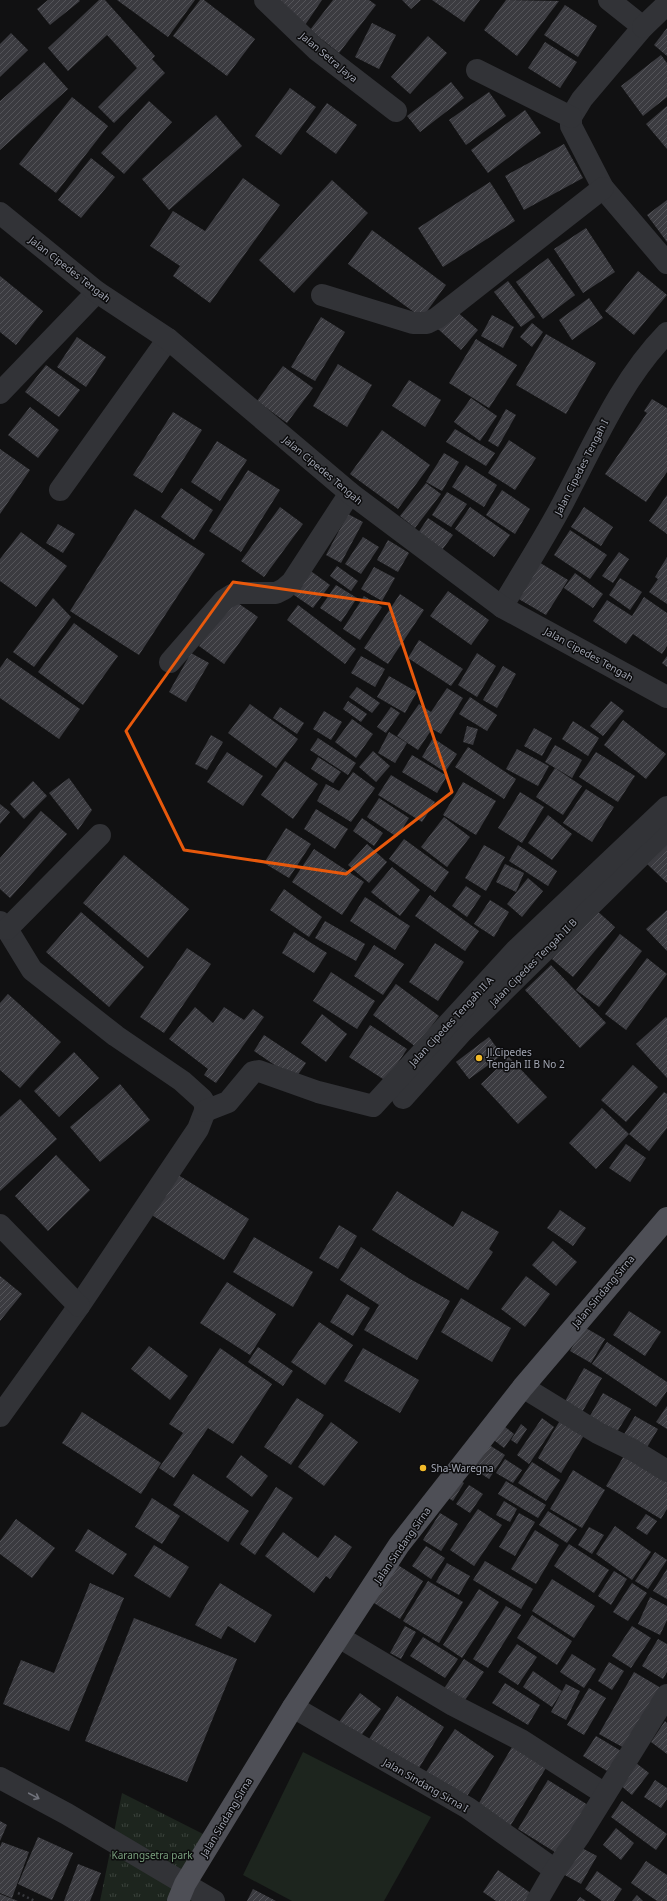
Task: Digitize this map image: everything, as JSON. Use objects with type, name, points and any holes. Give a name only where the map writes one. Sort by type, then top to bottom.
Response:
[{"type":"main road","name":"Jalan Sindang Sirna","points":[[182,1893],[293,1707],[399,1546],[523,1387],[616,1275],[667,1218]]},
{"type":"street","name":"Jalan Setra Jaya","points":[[265,0],[317,50],[396,112]]},
{"type":"street","points":[[610,0],[643,27]]},
{"type":"street","points":[[667,4],[643,27],[582,99],[571,117],[573,134],[603,188],[667,263]]},
{"type":"street","points":[[477,70],[571,117]]},
{"type":"street","points":[[322,295],[413,323],[424,324],[432,322],[603,188]]},
{"type":"street","name":"Jalan Cipedes Tengah","points":[[0,213],[97,292],[168,339],[350,493],[502,607],[667,697]]},
{"type":"street","points":[[0,393],[97,292]]},
{"type":"street","name":"Jalan Cipedes Tengah I","points":[[502,607],[564,501],[611,408],[652,349],[667,333]]},
{"type":"street","points":[[60,490],[168,339]]},
{"type":"street","points":[[170,662],[224,600],[232,595],[276,592],[292,582],[350,493]]},
{"type":"street","name":"Jalan Cipedes Tengah II A","points":[[390,1096],[516,950],[667,807]]},
{"type":"street","name":"Jalan Cipedes Tengah II B","points":[[390,1096],[462,1032],[667,830]]},
{"type":"street","points":[[0,1416],[79,1306],[198,1129],[205,1111],[205,1104],[202,1099],[182,1080],[116,1036],[32,970],[3,926],[100,835]]},
{"type":"street","points":[[205,1111],[228,1102],[253,1072],[259,1072],[318,1092],[371,1106],[390,1096]]},
{"type":"street","points":[[0,1225],[79,1306]]},
{"type":"street","points":[[523,1387],[598,1433],[633,1450],[667,1471]]},
{"type":"street","points":[[339,1637],[454,1705],[521,1740],[605,1794]]},
{"type":"street","points":[[537,1901],[555,1870],[667,1695]]},
{"type":"street","name":"Jalan Sindang Sirna I","points":[[293,1707],[468,1808],[555,1870]]},
{"type":"street","points":[[0,1778],[67,1814],[182,1893],[214,1901]]},
{"type":"path","points":[[18,1893],[35,1901]]},
{"type":"highlighted area","points":[[233,582],[389,604],[452,792],[346,874],[184,850],[126,731]]},
{"type":"green space","points":[[303,1752],[431,1817],[384,1901],[292,1901],[243,1875]]},
{"type":"green space","name":"Karangsetra park","points":[[122,1793],[211,1838],[181,1890],[201,1901],[100,1901]]},
{"type":"building","points":[[48,0],[80,1],[50,25],[37,9]]},
{"type":"building","points":[[99,0],[105,0],[155,56],[152,59],[165,73],[114,123],[98,107],[137,68],[107,35],[68,71],[48,48]]},
{"type":"building","points":[[117,0],[195,0],[168,37]]},
{"type":"building","points":[[200,0],[204,0],[255,39],[227,76],[173,36]]},
{"type":"building","points":[[280,0],[322,0],[303,28]]},
{"type":"building","points":[[333,0],[369,0],[376,5],[339,53],[310,30]]},
{"type":"building","points":[[402,0],[421,0],[411,9]]},
{"type":"building","points":[[432,0],[480,0],[464,22]]},
{"type":"building","points":[[506,0],[559,1],[517,56],[484,30]]},
{"type":"building","points":[[565,5],[597,26],[578,57],[544,35]]},
{"type":"building","points":[[372,23],[396,35],[379,69],[355,57]]},
{"type":"building","points":[[667,28],[667,56],[654,45]]},
{"type":"building","points":[[11,33],[28,50],[0,77],[0,44]]},
{"type":"building","points":[[428,36],[447,53],[410,94],[391,77]]},
{"type":"building","points":[[545,42],[577,62],[560,88],[528,68]]},
{"type":"building","points":[[661,55],[667,63],[667,97],[643,116],[621,86]]},
{"type":"building","points":[[44,62],[68,89],[0,150],[0,101]]},
{"type":"building","points":[[451,82],[464,98],[420,132],[407,116]]},
{"type":"building","points":[[290,88],[316,107],[281,155],[255,136]]},
{"type":"building","points":[[489,92],[506,116],[466,145],[449,120]]},
{"type":"building","points":[[72,97],[108,126],[56,193],[19,164]]},
{"type":"building","points":[[149,101],[172,122],[124,174],[101,153]]},
{"type":"building","points":[[327,103],[357,125],[336,154],[306,132]]},
{"type":"building","points":[[667,106],[667,149],[646,124]]},
{"type":"building","points":[[525,110],[541,133],[488,173],[471,150]]},
{"type":"building","points":[[216,115],[242,146],[169,210],[142,179]]},
{"type":"building","points":[[564,144],[583,178],[524,210],[505,176]]},
{"type":"building","points":[[91,158],[115,177],[81,218],[58,200]]},
{"type":"building","points":[[243,178],[280,205],[210,303],[173,276],[180,266],[150,246],[173,211],[205,231]]},
{"type":"building","points":[[332,180],[368,213],[294,293],[259,260]]},
{"type":"building","points":[[490,182],[515,221],[443,267],[418,228]]},
{"type":"building","points":[[667,200],[667,242],[647,215]]},
{"type":"building","points":[[586,228],[615,272],[583,293],[554,249]]},
{"type":"building","points":[[372,230],[446,285],[422,318],[348,264]]},
{"type":"building","points":[[548,258],[575,295],[543,319],[516,282]]},
{"type":"building","points":[[638,271],[667,295],[634,335],[605,311]]},
{"type":"building","points":[[0,276],[43,311],[16,345],[0,332]]},
{"type":"building","points":[[508,281],[535,317],[521,327],[494,292]]},
{"type":"building","points":[[589,298],[603,318],[572,340],[559,320]]},
{"type":"building","points":[[455,310],[478,330],[461,350],[438,329]]},
{"type":"building","points":[[492,315],[514,327],[503,348],[481,336]]},
{"type":"building","points":[[321,317],[345,332],[315,381],[291,367]]},
{"type":"building","points":[[532,323],[543,332],[532,347],[520,337]]},
{"type":"building","points":[[546,334],[596,363],[566,414],[516,385]]},
{"type":"building","points":[[77,337],[106,357],[86,387],[57,367]]},
{"type":"building","points":[[476,339],[517,365],[489,408],[449,383]]},
{"type":"building","points":[[338,364],[372,385],[347,427],[313,406]]},
{"type":"building","points":[[46,365],[80,390],[59,417],[25,392]]},
{"type":"building","points":[[283,366],[313,388],[287,423],[257,401]]},
{"type":"building","points":[[409,380],[441,400],[425,427],[392,406]]},
{"type":"building","points":[[471,398],[497,416],[480,441],[454,422]]},
{"type":"building","points":[[652,399],[667,408],[667,472],[646,502],[605,474],[647,413],[644,411]]},
{"type":"building","points":[[30,407],[59,430],[38,458],[8,435]]},
{"type":"building","points":[[506,409],[516,415],[498,447],[488,441]]},
{"type":"building","points":[[173,412],[202,430],[162,493],[133,475]]},
{"type":"building","points":[[455,429],[495,453],[486,466],[446,442]]},
{"type":"building","points":[[382,430],[430,465],[398,509],[350,474]]},
{"type":"building","points":[[509,440],[536,458],[515,490],[488,473]]},
{"type":"building","points":[[217,441],[247,460],[220,501],[191,482]]},
{"type":"building","points":[[0,449],[30,470],[0,514]]},
{"type":"building","points":[[444,453],[459,462],[442,491],[426,482]]},
{"type":"building","points":[[466,465],[497,485],[484,507],[452,487]]},
{"type":"building","points":[[248,470],[280,490],[241,552],[209,531]]},
{"type":"building","points":[[426,483],[441,494],[415,528],[400,516]]},
{"type":"building","points":[[181,488],[213,510],[194,540],[161,517]]},
{"type":"building","points":[[502,490],[530,509],[515,534],[486,515]]},
{"type":"building","points":[[447,492],[467,504],[451,527],[432,515]]},
{"type":"building","points":[[667,495],[667,534],[649,521]]},
{"type":"building","points":[[280,507],[303,524],[264,577],[241,561]]},
{"type":"building","points":[[470,507],[510,535],[494,557],[455,529]]},
{"type":"building","points":[[584,507],[613,527],[601,546],[571,527]]},
{"type":"building","points":[[135,509],[205,554],[139,655],[70,611]]},
{"type":"building","points":[[348,514],[363,522],[341,563],[326,555]]},
{"type":"building","points":[[428,518],[453,535],[442,550],[418,533]]},
{"type":"building","points":[[58,524],[75,534],[63,553],[46,543]]},
{"type":"building","points":[[570,530],[607,555],[590,579],[554,555]]},
{"type":"building","points":[[21,532],[67,566],[36,607],[0,581],[0,559]]},
{"type":"building","points":[[363,537],[379,547],[361,574],[345,564]]},
{"type":"building","points":[[388,540],[409,553],[398,572],[377,560]]},
{"type":"building","points":[[619,552],[629,559],[613,583],[602,576]]},
{"type":"building","points":[[667,557],[667,604],[649,592],[658,579],[655,577]]},
{"type":"building","points":[[534,559],[568,580],[546,615],[512,595]]},
{"type":"building","points":[[337,566],[358,581],[351,591],[330,576]]},
{"type":"building","points":[[374,567],[395,578],[382,601],[361,589]]},
{"type":"building","points":[[308,569],[330,585],[313,608],[291,593]]},
{"type":"building","points":[[575,573],[603,594],[593,608],[564,588]]},
{"type":"building","points":[[620,578],[642,592],[630,610],[609,595]]},
{"type":"building","points":[[336,585],[357,598],[341,622],[320,608]]},
{"type":"building","points":[[448,591],[489,620],[471,645],[430,616]]},
{"type":"building","points":[[400,594],[424,610],[388,664],[364,648]]},
{"type":"building","points":[[364,596],[382,607],[360,640],[343,629]]},
{"type":"building","points":[[644,597],[667,613],[667,646],[662,654],[633,634],[626,644],[593,621],[607,600],[632,616]]},
{"type":"building","points":[[53,598],[71,617],[34,667],[13,652]]},
{"type":"building","points":[[232,599],[258,617],[224,664],[199,646]]},
{"type":"building","points":[[298,605],[356,649],[345,664],[287,620]]},
{"type":"building","points":[[74,623],[118,656],[83,705],[38,672]]},
{"type":"building","points":[[419,640],[463,669],[451,686],[408,658]]},
{"type":"building","points":[[191,653],[209,663],[186,702],[169,692]]},
{"type":"building","points":[[477,653],[496,666],[477,697],[458,685]]},
{"type":"building","points":[[361,656],[385,669],[375,687],[351,673]]},
{"type":"building","points":[[667,656],[667,667],[662,663]]},
{"type":"building","points":[[7,658],[80,709],[59,739],[0,698],[0,668]]},
{"type":"building","points":[[503,666],[516,674],[497,708],[483,700]]},
{"type":"building","points":[[389,676],[417,692],[405,713],[377,697]]},
{"type":"building","points":[[357,687],[380,703],[372,713],[349,697]]},
{"type":"building","points":[[447,688],[463,698],[441,734],[432,729],[418,750],[397,736],[419,704],[431,712]]},
{"type":"building","points":[[470,697],[497,715],[487,731],[459,714]]},
{"type":"building","points":[[348,701],[367,714],[361,722],[343,709]]},
{"type":"building","points":[[611,701],[624,711],[603,736],[590,726]]},
{"type":"building","points":[[250,704],[298,739],[276,768],[228,733]]},
{"type":"building","points":[[280,707],[304,723],[297,734],[273,718]]},
{"type":"building","points":[[391,707],[400,713],[386,733],[377,727]]},
{"type":"building","points":[[324,711],[342,722],[331,740],[313,729]]},
{"type":"building","points":[[352,719],[373,734],[356,758],[335,742]]},
{"type":"building","points":[[623,720],[666,754],[646,779],[604,745]]},
{"type":"building","points":[[573,721],[599,738],[588,756],[562,739]]},
{"type":"building","points":[[467,726],[478,729],[473,745],[463,742]]},
{"type":"building","points":[[534,728],[552,738],[542,756],[524,746]]},
{"type":"building","points":[[389,732],[407,743],[395,763],[378,753]]},
{"type":"building","points":[[211,735],[223,742],[207,770],[195,764]]},
{"type":"building","points":[[318,738],[356,763],[348,775],[310,750]]},
{"type":"building","points":[[433,738],[457,754],[445,772],[422,757]]},
{"type":"building","points":[[555,745],[582,760],[572,778],[545,762]]},
{"type":"building","points":[[468,747],[516,779],[504,799],[455,767]]},
{"type":"building","points":[[517,749],[549,766],[538,786],[506,769]]},
{"type":"building","points":[[373,751],[390,766],[376,782],[359,767]]},
{"type":"building","points":[[227,752],[263,776],[243,806],[207,782]]},
{"type":"building","points":[[596,752],[635,776],[618,802],[579,777]]},
{"type":"building","points":[[412,755],[447,776],[437,793],[402,772]]},
{"type":"building","points":[[318,757],[341,772],[333,783],[311,769]]},
{"type":"building","points":[[285,761],[318,784],[293,819],[261,795]]},
{"type":"building","points":[[555,768],[582,786],[563,815],[536,797]]},
{"type":"building","points":[[353,772],[375,788],[351,822],[317,801],[326,784],[339,791]]},
{"type":"building","points":[[391,775],[435,802],[422,822],[378,795]]},
{"type":"building","points":[[69,778],[92,810],[78,830],[49,793]]},
{"type":"building","points":[[33,781],[47,796],[24,819],[10,804]]},
{"type":"building","points":[[463,782],[496,801],[476,835],[443,815]]},
{"type":"building","points":[[586,789],[614,807],[592,842],[563,823]]},
{"type":"building","points":[[520,792],[544,807],[522,843],[498,828]]},
{"type":"building","points":[[379,798],[409,818],[397,837],[367,817]]},
{"type":"building","points":[[0,804],[10,812],[0,824]]},
{"type":"building","points":[[316,809],[348,829],[335,849],[304,829]]},
{"type":"building","points":[[41,811],[67,834],[10,898],[0,889],[0,858]]},
{"type":"building","points":[[548,815],[572,834],[552,860],[528,843]]},
{"type":"building","points":[[444,817],[470,837],[447,867],[421,847]]},
{"type":"building","points":[[362,818],[383,833],[374,846],[353,831]]},
{"type":"building","points":[[286,828],[311,844],[289,878],[264,863]]},
{"type":"building","points":[[404,839],[449,872],[435,892],[389,859]]},
{"type":"building","points":[[667,841],[667,883],[646,863]]},
{"type":"building","points":[[367,844],[387,862],[369,883],[348,865]]},
{"type":"building","points":[[484,845],[505,857],[486,891],[465,878]]},
{"type":"building","points":[[518,845],[557,871],[548,886],[509,861]]},
{"type":"building","points":[[314,849],[364,882],[342,915],[292,882]]},
{"type":"building","points":[[124,855],[189,909],[148,958],[83,903]]},
{"type":"building","points":[[505,864],[524,873],[516,892],[496,882]]},
{"type":"building","points":[[392,867],[420,890],[400,916],[371,892]]},
{"type":"building","points":[[528,878],[543,891],[522,917],[507,904]]},
{"type":"building","points":[[466,886],[481,896],[467,917],[452,906]]},
{"type":"building","points":[[284,889],[322,917],[309,937],[270,910]]},
{"type":"building","points":[[430,895],[479,931],[465,951],[415,916]]},
{"type":"building","points":[[365,897],[410,926],[395,950],[350,921]]},
{"type":"building","points":[[490,900],[509,912],[494,937],[474,924]]},
{"type":"building","points":[[595,909],[615,927],[573,977],[552,959]]},
{"type":"building","points":[[667,910],[667,951],[646,929]]},
{"type":"building","points":[[81,912],[144,967],[109,1007],[46,952]]},
{"type":"building","points":[[325,921],[365,944],[356,961],[315,938]]},
{"type":"building","points":[[294,932],[327,953],[314,973],[282,953]]},
{"type":"building","points":[[620,934],[642,951],[599,1007],[576,990]]},
{"type":"building","points":[[435,943],[464,962],[438,1001],[409,982]]},
{"type":"building","points":[[374,945],[404,964],[383,995],[354,976]]},
{"type":"building","points":[[187,948],[211,964],[164,1033],[140,1017]]},
{"type":"building","points":[[647,958],[667,974],[626,1030],[605,1014]]},
{"type":"building","points":[[551,965],[606,1023],[580,1048],[525,990]]},
{"type":"building","points":[[331,972],[375,1001],[357,1029],[313,1001]]},
{"type":"building","points":[[396,984],[439,1016],[416,1047],[373,1015]]},
{"type":"building","points":[[8,994],[61,1042],[20,1088],[0,1070],[0,1003]]},
{"type":"building","points":[[195,1007],[213,1023],[224,1007],[244,1020],[253,1009],[264,1017],[216,1083],[204,1075],[208,1069],[169,1039]]},
{"type":"building","points":[[322,1014],[347,1034],[326,1062],[301,1043]]},
{"type":"building","points":[[666,1017],[667,1018],[667,1078],[636,1044]]},
{"type":"building","points":[[370,1025],[407,1049],[386,1081],[349,1057]]},
{"type":"building","points":[[264,1035],[306,1063],[295,1079],[254,1051]]},
{"type":"building","name":"Jl.Cipedes Tengah II B No 2","points":[[489,1037],[502,1055],[469,1079],[456,1062]]},
{"type":"building","points":[[74,1052],[99,1078],[59,1117],[34,1091]]},
{"type":"building","points":[[509,1057],[547,1097],[518,1124],[481,1084]]},
{"type":"building","points":[[633,1065],[658,1087],[626,1122],[601,1100]]},
{"type":"building","points":[[120,1084],[150,1120],[100,1162],[70,1127]]},
{"type":"building","points":[[664,1092],[667,1094],[667,1128],[649,1151],[629,1134]]},
{"type":"building","points":[[20,1099],[57,1139],[0,1191],[0,1117]]},
{"type":"building","points":[[602,1108],[629,1134],[596,1169],[569,1143]]},
{"type":"building","points":[[626,1144],[646,1158],[630,1182],[609,1168]]},
{"type":"building","points":[[56,1155],[90,1190],[48,1231],[15,1196]]},
{"type":"building","points":[[175,1173],[249,1219],[224,1260],[150,1214]]},
{"type":"building","points":[[397,1191],[453,1227],[462,1211],[499,1232],[489,1249],[493,1252],[468,1290],[372,1230]]},
{"type":"building","points":[[560,1210],[586,1228],[573,1246],[547,1228]]},
{"type":"building","points":[[339,1225],[357,1236],[338,1269],[319,1258]]},
{"type":"building","points":[[254,1237],[313,1272],[293,1307],[233,1272]]},
{"type":"building","points":[[553,1241],[577,1262],[556,1286],[532,1265]]},
{"type":"building","points":[[361,1247],[410,1279],[450,1301],[417,1360],[364,1330],[379,1305],[340,1280]]},
{"type":"building","points":[[0,1276],[22,1294],[0,1321]]},
{"type":"building","points":[[526,1276],[550,1294],[525,1327],[501,1309]]},
{"type":"building","points":[[227,1282],[276,1314],[250,1355],[200,1323]]},
{"type":"building","points":[[347,1294],[370,1308],[353,1336],[330,1322]]},
{"type":"building","points":[[461,1298],[511,1328],[492,1362],[441,1332]]},
{"type":"building","points":[[629,1311],[661,1332],[645,1356],[613,1335]]},
{"type":"building","points":[[319,1322],[353,1345],[325,1385],[291,1362]]},
{"type":"building","points":[[584,1327],[605,1339],[591,1363],[570,1351]]},
{"type":"building","points":[[607,1342],[667,1382],[667,1391],[656,1407],[592,1364]]},
{"type":"building","points":[[149,1346],[188,1376],[170,1400],[131,1369]]},
{"type":"building","points":[[258,1347],[293,1371],[283,1386],[248,1362]]},
{"type":"building","points":[[220,1348],[272,1384],[233,1444],[208,1428],[174,1478],[159,1468],[183,1433],[169,1424]]},
{"type":"building","points":[[363,1348],[419,1380],[400,1413],[344,1381]]},
{"type":"building","points":[[584,1368],[602,1378],[581,1414],[564,1403]]},
{"type":"building","points":[[603,1393],[631,1409],[614,1437],[587,1421]]},
{"type":"building","points":[[297,1398],[324,1415],[291,1465],[264,1447]]},
{"type":"building","points":[[667,1406],[667,1429],[656,1422]]},
{"type":"building","points":[[82,1412],[161,1463],[141,1494],[62,1443]]},
{"type":"building","points":[[635,1416],[658,1429],[643,1454],[620,1441]]},
{"type":"building","points":[[562,1417],[586,1432],[561,1473],[538,1458]]},
{"type":"building","points":[[542,1418],[554,1427],[529,1464],[517,1455]]},
{"type":"building","points":[[331,1422],[358,1442],[324,1486],[298,1467]]},
{"type":"building","points":[[500,1423],[514,1434],[504,1448],[490,1437]]},
{"type":"building","points":[[521,1424],[527,1429],[517,1444],[511,1440]]},
{"type":"building","points":[[486,1443],[505,1455],[489,1479],[470,1466]]},
{"type":"building","points":[[628,1449],[667,1473],[667,1509],[661,1519],[606,1486]]},
{"type":"building","points":[[241,1455],[268,1476],[252,1497],[226,1477]]},
{"type":"building","points":[[505,1459],[522,1470],[513,1483],[496,1473]]},
{"type":"building","points":[[532,1462],[560,1480],[546,1501],[518,1483]]},
{"type":"building","points":[[573,1470],[605,1490],[582,1528],[550,1509]]},
{"type":"building","points":[[193,1474],[249,1511],[228,1542],[173,1505]]},
{"type":"building","points":[[456,1477],[464,1483],[453,1501],[444,1495]]},
{"type":"building","points":[[506,1481],[546,1505],[538,1518],[498,1494]]},
{"type":"building","points":[[469,1485],[483,1494],[470,1513],[456,1504]]},
{"type":"building","points":[[276,1487],[293,1498],[255,1555],[240,1544]]},
{"type":"building","points":[[152,1498],[180,1516],[162,1544],[135,1527]]},
{"type":"building","points":[[504,1501],[517,1509],[510,1522],[496,1515]]},
{"type":"building","points":[[478,1509],[502,1525],[474,1566],[450,1550]]},
{"type":"building","points":[[548,1511],[577,1529],[567,1543],[539,1525]]},
{"type":"building","points":[[440,1513],[458,1524],[441,1551],[423,1540]]},
{"type":"building","points":[[519,1513],[535,1522],[515,1556],[499,1547]]},
{"type":"building","points":[[646,1514],[657,1521],[647,1535],[636,1528]]},
{"type":"building","points":[[16,1519],[55,1548],[32,1578],[0,1554],[0,1541]]},
{"type":"building","points":[[615,1526],[651,1552],[632,1580],[596,1554]]},
{"type":"building","points":[[589,1527],[604,1535],[592,1554],[578,1545]]},
{"type":"building","points":[[88,1529],[127,1554],[113,1575],[75,1551]]},
{"type":"building","points":[[535,1530],[559,1545],[536,1584],[511,1569]]},
{"type":"building","points":[[283,1532],[318,1558],[335,1535],[352,1547],[330,1579],[326,1576],[314,1593],[265,1556]]},
{"type":"building","points":[[569,1544],[609,1570],[594,1593],[554,1566]]},
{"type":"building","points":[[154,1545],[189,1567],[170,1598],[134,1576]]},
{"type":"building","points":[[426,1546],[445,1558],[431,1579],[412,1566]]},
{"type":"building","points":[[655,1552],[667,1560],[648,1589],[635,1581]]},
{"type":"building","points":[[485,1561],[533,1589],[521,1609],[473,1580]]},
{"type":"building","points":[[393,1562],[423,1581],[400,1619],[369,1600]]},
{"type":"building","points":[[447,1563],[470,1576],[459,1595],[436,1582]]},
{"type":"building","points":[[667,1569],[667,1599],[653,1591]]},
{"type":"building","points":[[614,1571],[627,1579],[611,1605],[598,1596]]},
{"type":"building","points":[[552,1579],[595,1606],[574,1638],[532,1611]]},
{"type":"building","points":[[428,1581],[463,1602],[439,1643],[403,1621]]},
{"type":"building","points":[[90,1583],[124,1598],[69,1731],[3,1704],[21,1660],[54,1673]]},
{"type":"building","points":[[220,1583],[272,1615],[255,1643],[228,1626],[221,1639],[195,1625]]},
{"type":"building","points":[[632,1583],[647,1593],[628,1621],[613,1612]]},
{"type":"building","points":[[479,1589],[499,1602],[462,1658],[443,1645]]},
{"type":"building","points":[[650,1597],[667,1606],[667,1620],[660,1635],[638,1624]]},
{"type":"building","points":[[506,1606],[521,1615],[488,1668],[473,1659]]},
{"type":"building","points":[[532,1615],[572,1641],[557,1665],[517,1638]]},
{"type":"building","points":[[134,1618],[237,1659],[187,1782],[85,1741]]},
{"type":"building","points":[[405,1626],[416,1632],[401,1659],[390,1653]]},
{"type":"building","points":[[632,1626],[651,1638],[631,1668],[612,1656]]},
{"type":"building","points":[[423,1637],[458,1659],[445,1678],[410,1656]]},
{"type":"building","points":[[658,1639],[667,1644],[667,1672],[663,1679],[642,1666]]},
{"type":"building","points":[[517,1644],[537,1657],[518,1685],[498,1672]]},
{"type":"building","points":[[572,1654],[596,1669],[584,1688],[560,1672]]},
{"type":"building","points":[[464,1659],[484,1672],[463,1703],[443,1690]]},
{"type":"building","points":[[609,1662],[624,1671],[612,1690],[598,1681]]},
{"type":"building","points":[[533,1671],[562,1691],[552,1707],[523,1687]]},
{"type":"building","points":[[634,1672],[661,1688],[626,1749],[599,1734]]},
{"type":"building","points":[[505,1683],[540,1705],[528,1725],[492,1703]]},
{"type":"building","points":[[566,1684],[580,1691],[566,1720],[551,1712]]},
{"type":"building","points":[[589,1688],[606,1698],[584,1735],[567,1725]]},
{"type":"building","points":[[360,1693],[381,1709],[360,1737],[339,1722]]},
{"type":"building","points":[[397,1696],[444,1727],[419,1768],[369,1739]]},
{"type":"building","points":[[665,1721],[667,1723],[667,1754],[651,1742]]},
{"type":"building","points":[[455,1729],[494,1756],[465,1799],[426,1772]]},
{"type":"building","points":[[596,1736],[621,1751],[607,1771],[583,1756]]},
{"type":"building","points":[[515,1742],[549,1763],[509,1828],[476,1808]]},
{"type":"building","points":[[636,1763],[649,1773],[632,1795],[620,1785]]},
{"type":"building","points":[[548,1780],[588,1805],[558,1854],[518,1829]]},
{"type":"building","points":[[655,1780],[667,1788],[667,1799],[661,1808],[644,1797]]},
{"type":"building","points":[[622,1801],[667,1834],[656,1850],[611,1817]]},
{"type":"building","points":[[0,1821],[7,1825],[0,1841]]},
{"type":"building","points":[[616,1828],[634,1843],[621,1860],[603,1845]]},
{"type":"building","points":[[38,1837],[73,1853],[52,1900],[18,1884]]},
{"type":"building","points":[[2,1842],[29,1852],[12,1898],[0,1893],[0,1847]]},
{"type":"building","points":[[578,1846],[597,1856],[581,1884],[563,1874]]},
{"type":"building","points":[[646,1861],[667,1875],[667,1901],[657,1901],[631,1883]]},
{"type":"building","points":[[78,1864],[101,1873],[90,1901],[64,1901]]},
{"type":"building","points":[[498,1870],[535,1896],[532,1901],[496,1901],[483,1892]]},
{"type":"building","points":[[597,1871],[622,1889],[614,1901],[602,1901],[585,1889]]},
{"type":"building","points":[[253,1889],[276,1901],[247,1901]]},
{"type":"building","points":[[0,1894],[18,1901],[0,1901]]},
{"type":"building","points":[[637,1895],[643,1901],[632,1901]]},
{"type":"building","points":[[580,1897],[586,1901],[577,1901]]},
{"type":"place","name":"Jl.Cipedes Tengah II B No 2","points":[[479,1058]]},
{"type":"place","name":"Sha-Waregna","points":[[423,1468]]}]
